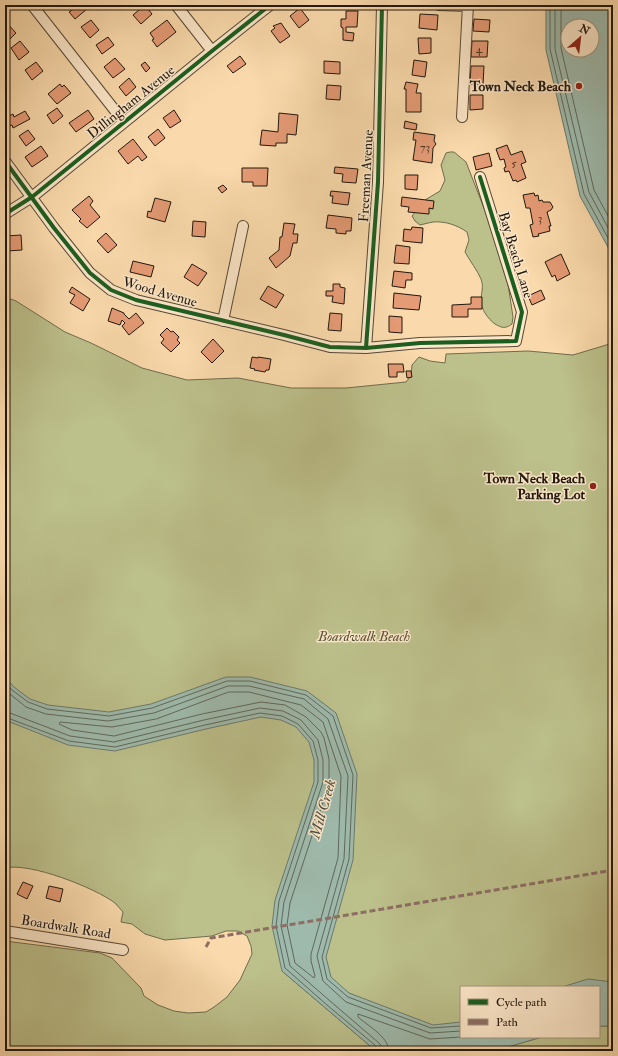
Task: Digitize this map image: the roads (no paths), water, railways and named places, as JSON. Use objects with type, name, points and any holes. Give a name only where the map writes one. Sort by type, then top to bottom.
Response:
[{"type":"street","points":[[32,5],[124,122]]},
{"type":"street","points":[[176,5],[212,50]]},
{"type":"street","name":"Dillingham Avenue","points":[[5,214],[32,197],[212,50],[270,5]]},
{"type":"street","name":"Freeman Avenue","points":[[366,348],[378,182],[382,5]]},
{"type":"street","points":[[439,5],[468,6],[462,117]]},
{"type":"street","name":"Wood Avenue","points":[[5,161],[54,228],[90,273],[111,290],[136,300],[330,347],[366,348],[420,343],[516,341]]},
{"type":"street","name":"Bay Beach Lane","points":[[480,177],[522,312],[516,341]]},
{"type":"street","points":[[223,321],[243,226]]},
{"type":"street","name":"Boardwalk Road","points":[[5,931],[123,950]]},
{"type":"water","name":"Town Neck Beach","points":[[546,5],[613,5],[613,252],[609,249],[580,196],[546,50]]},
{"type":"water","name":"Mill Creek","points":[[5,677],[14,687],[30,699],[48,705],[109,712],[151,704],[226,677],[250,677],[307,691],[336,713],[357,774],[353,860],[326,957],[331,977],[349,993],[433,1025],[460,1022],[460,1038],[539,1038],[494,1051],[376,1051],[282,971],[272,926],[275,900],[314,782],[314,760],[309,742],[296,727],[281,720],[261,717],[115,751],[68,745],[5,720]]},
{"type":"water","points":[[588,979],[613,982],[613,1026],[600,1026],[600,986],[565,986]]},
{"type":"place","name":"Town Neck Beach","points":[[579,86]]},
{"type":"place","name":"Town Neck Beach Parking Lot","points":[[593,486]]},
{"type":"park label","name":"Boardwalk Beach","points":[[364,636]]}]
